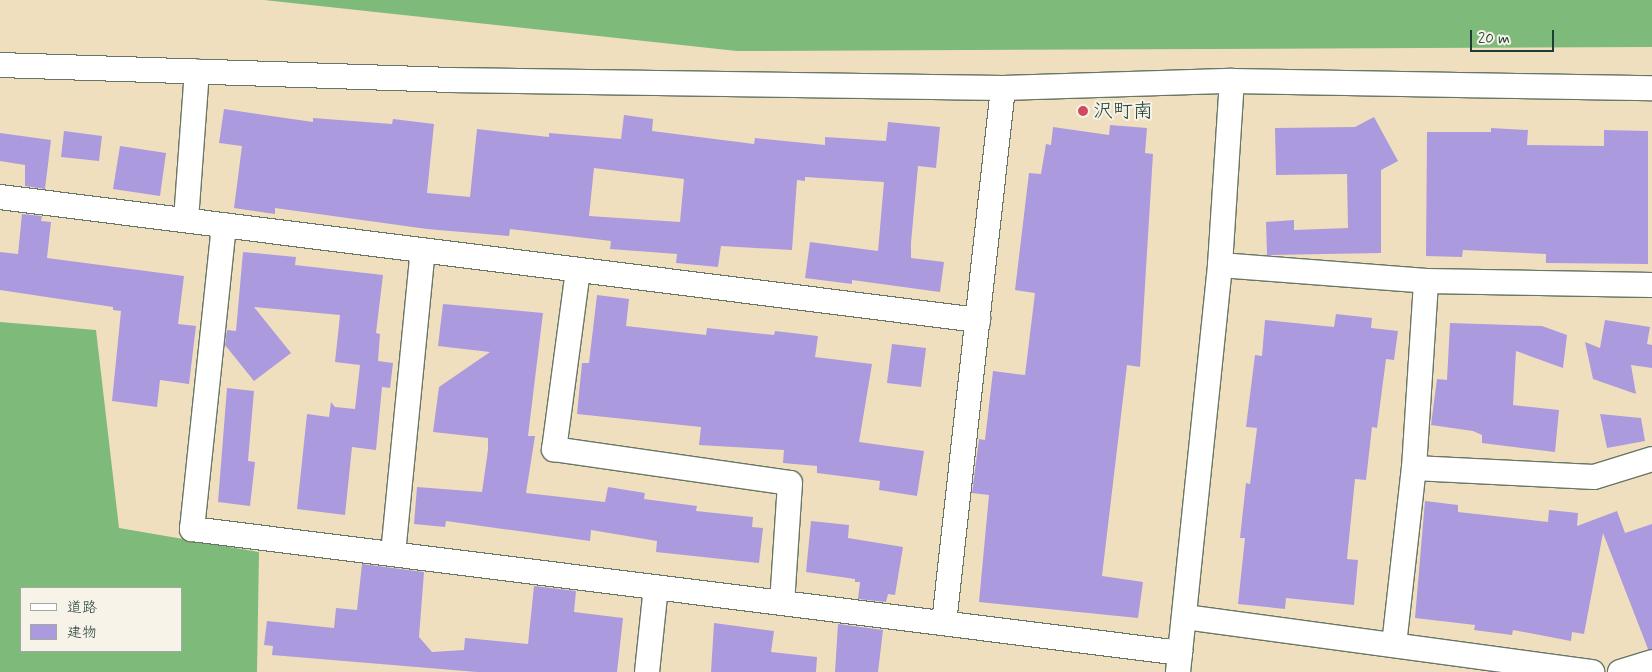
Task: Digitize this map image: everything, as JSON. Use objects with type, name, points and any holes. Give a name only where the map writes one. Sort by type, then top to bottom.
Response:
[{"type":"street","points":[[0,64],[450,80],[1003,88],[1232,81],[1652,88]]},
{"type":"street","points":[[186,220],[197,71]]},
{"type":"street","points":[[224,225],[192,529],[944,623],[1179,662],[1220,265],[1232,81]]},
{"type":"street","points":[[944,623],[1003,88]]},
{"type":"street","points":[[0,196],[978,320]]},
{"type":"street","points":[[393,554],[423,250]]},
{"type":"street","points":[[1220,265],[1426,281],[1652,285]]},
{"type":"street","points":[[578,270],[554,449],[790,483],[782,603]]},
{"type":"street","points":[[1394,645],[1414,468],[1426,281]]},
{"type":"street","points":[[1414,468],[1594,477],[1652,459]]},
{"type":"street","points":[[647,672],[656,587]]},
{"type":"street","points":[[1185,617],[1592,672]]},
{"type":"street","points":[[1620,672],[1652,662]]},
{"type":"green space","points":[[264,0],[1652,0],[1652,47],[737,51]]},
{"type":"green space","points":[[0,322],[96,330],[119,528],[259,552],[257,672],[0,672]]},
{"type":"building","points":[[224,109],[313,122],[313,118],[392,124],[393,119],[434,124],[427,193],[470,197],[477,129],[549,137],[549,133],[621,139],[624,115],[653,119],[652,131],[754,144],[755,138],[825,145],[825,137],[886,141],[888,122],[940,127],[936,168],[918,166],[911,258],[944,262],[940,292],[852,280],[852,284],[805,278],[810,242],[878,251],[884,182],[805,177],[805,181],[797,180],[792,250],[721,246],[718,267],[676,263],[677,254],[610,249],[611,241],[510,229],[509,236],[427,229],[275,208],[275,214],[234,208],[242,146],[219,143]],"holes":[[[594,168],[684,179],[680,222],[589,216]]]},
{"type":"building","points":[[1374,117],[1398,161],[1381,170],[1381,253],[1267,255],[1266,222],[1294,220],[1294,230],[1348,228],[1347,174],[1276,175],[1275,128],[1355,127]]},
{"type":"building","points":[[1110,125],[1147,128],[1145,153],[1153,154],[1140,367],[1127,365],[1102,576],[1143,582],[1138,618],[979,602],[989,495],[972,493],[979,439],[985,440],[993,371],[1025,375],[1035,293],[1015,290],[1029,173],[1041,174],[1046,144],[1051,145],[1053,127],[1109,135]]},
{"type":"building","points":[[1491,128],[1528,130],[1527,145],[1604,146],[1604,130],[1648,131],[1648,264],[1546,263],[1546,254],[1463,250],[1462,257],[1426,256],[1427,132],[1491,132]]},
{"type":"building","points":[[64,131],[102,136],[99,161],[61,157]]},
{"type":"building","points":[[0,133],[51,140],[45,189],[25,186],[25,165],[0,161]]},
{"type":"building","points":[[120,146],[166,153],[160,196],[113,189]]},
{"type":"building","points":[[22,214],[42,216],[41,221],[51,222],[47,258],[184,276],[178,324],[196,326],[189,384],[160,380],[157,407],[112,401],[121,311],[113,310],[113,307],[0,290],[0,252],[18,254]]},
{"type":"building","points":[[243,252],[296,257],[295,265],[383,275],[376,333],[380,334],[378,361],[393,363],[390,388],[382,387],[376,450],[352,447],[345,515],[297,509],[307,414],[329,417],[331,402],[335,407],[355,409],[360,365],[335,362],[340,315],[254,307],[291,353],[254,381],[225,345],[227,330],[236,331]]},
{"type":"building","points":[[597,295],[629,299],[626,326],[706,335],[707,328],[774,335],[775,331],[818,336],[815,357],[872,364],[859,442],[924,451],[917,496],[879,490],[880,481],[817,473],[817,466],[783,463],[784,450],[699,445],[701,427],[577,414],[582,363],[589,363]]},
{"type":"building","points":[[443,304],[543,313],[528,436],[535,436],[526,493],[605,502],[608,487],[645,493],[644,499],[697,506],[696,511],[753,517],[752,527],[763,528],[759,563],[656,552],[657,541],[591,530],[590,541],[446,521],[445,527],[414,524],[417,487],[482,492],[488,450],[488,438],[433,432],[439,387],[490,352],[438,346]]},
{"type":"building","points":[[1336,314],[1372,318],[1371,328],[1398,331],[1394,360],[1386,359],[1377,428],[1372,427],[1366,480],[1355,479],[1347,559],[1358,560],[1354,605],[1286,598],[1285,609],[1238,604],[1245,538],[1240,538],[1246,483],[1250,484],[1257,428],[1246,427],[1255,355],[1262,356],[1265,320],[1334,327]]},
{"type":"building","points":[[1605,320],[1650,327],[1647,344],[1652,345],[1652,368],[1631,365],[1636,394],[1593,379],[1585,342],[1600,348]]},
{"type":"building","points":[[1450,323],[1542,326],[1567,335],[1563,368],[1516,351],[1513,405],[1559,410],[1555,452],[1482,443],[1482,435],[1473,431],[1431,425],[1437,379],[1447,380]]},
{"type":"building","points":[[892,344],[926,348],[921,387],[887,383]]},
{"type":"building","points":[[227,388],[254,391],[248,461],[255,462],[250,506],[218,502]]},
{"type":"building","points":[[1600,414],[1641,418],[1645,441],[1607,448]]},
{"type":"building","points":[[1425,501],[1458,505],[1458,512],[1548,522],[1549,510],[1578,513],[1577,526],[1617,511],[1625,533],[1652,524],[1652,649],[1648,649],[1603,533],[1584,634],[1572,632],[1571,641],[1513,630],[1512,635],[1474,630],[1475,625],[1415,618]]},
{"type":"building","points":[[811,521],[849,525],[848,538],[903,547],[895,595],[888,594],[886,602],[858,599],[860,582],[855,582],[855,579],[806,572]]},
{"type":"building","points":[[362,564],[424,572],[419,637],[432,652],[464,650],[465,638],[528,644],[534,586],[576,591],[574,612],[623,618],[617,672],[477,672],[272,655],[273,646],[264,645],[267,621],[334,628],[336,608],[357,610]]},
{"type":"building","points":[[714,623],[774,631],[771,652],[817,657],[816,672],[711,672]]},
{"type":"building","points":[[838,624],[883,630],[878,672],[835,672]]},
{"type":"place","name":"沢町南","points":[[1083,111]]}]
